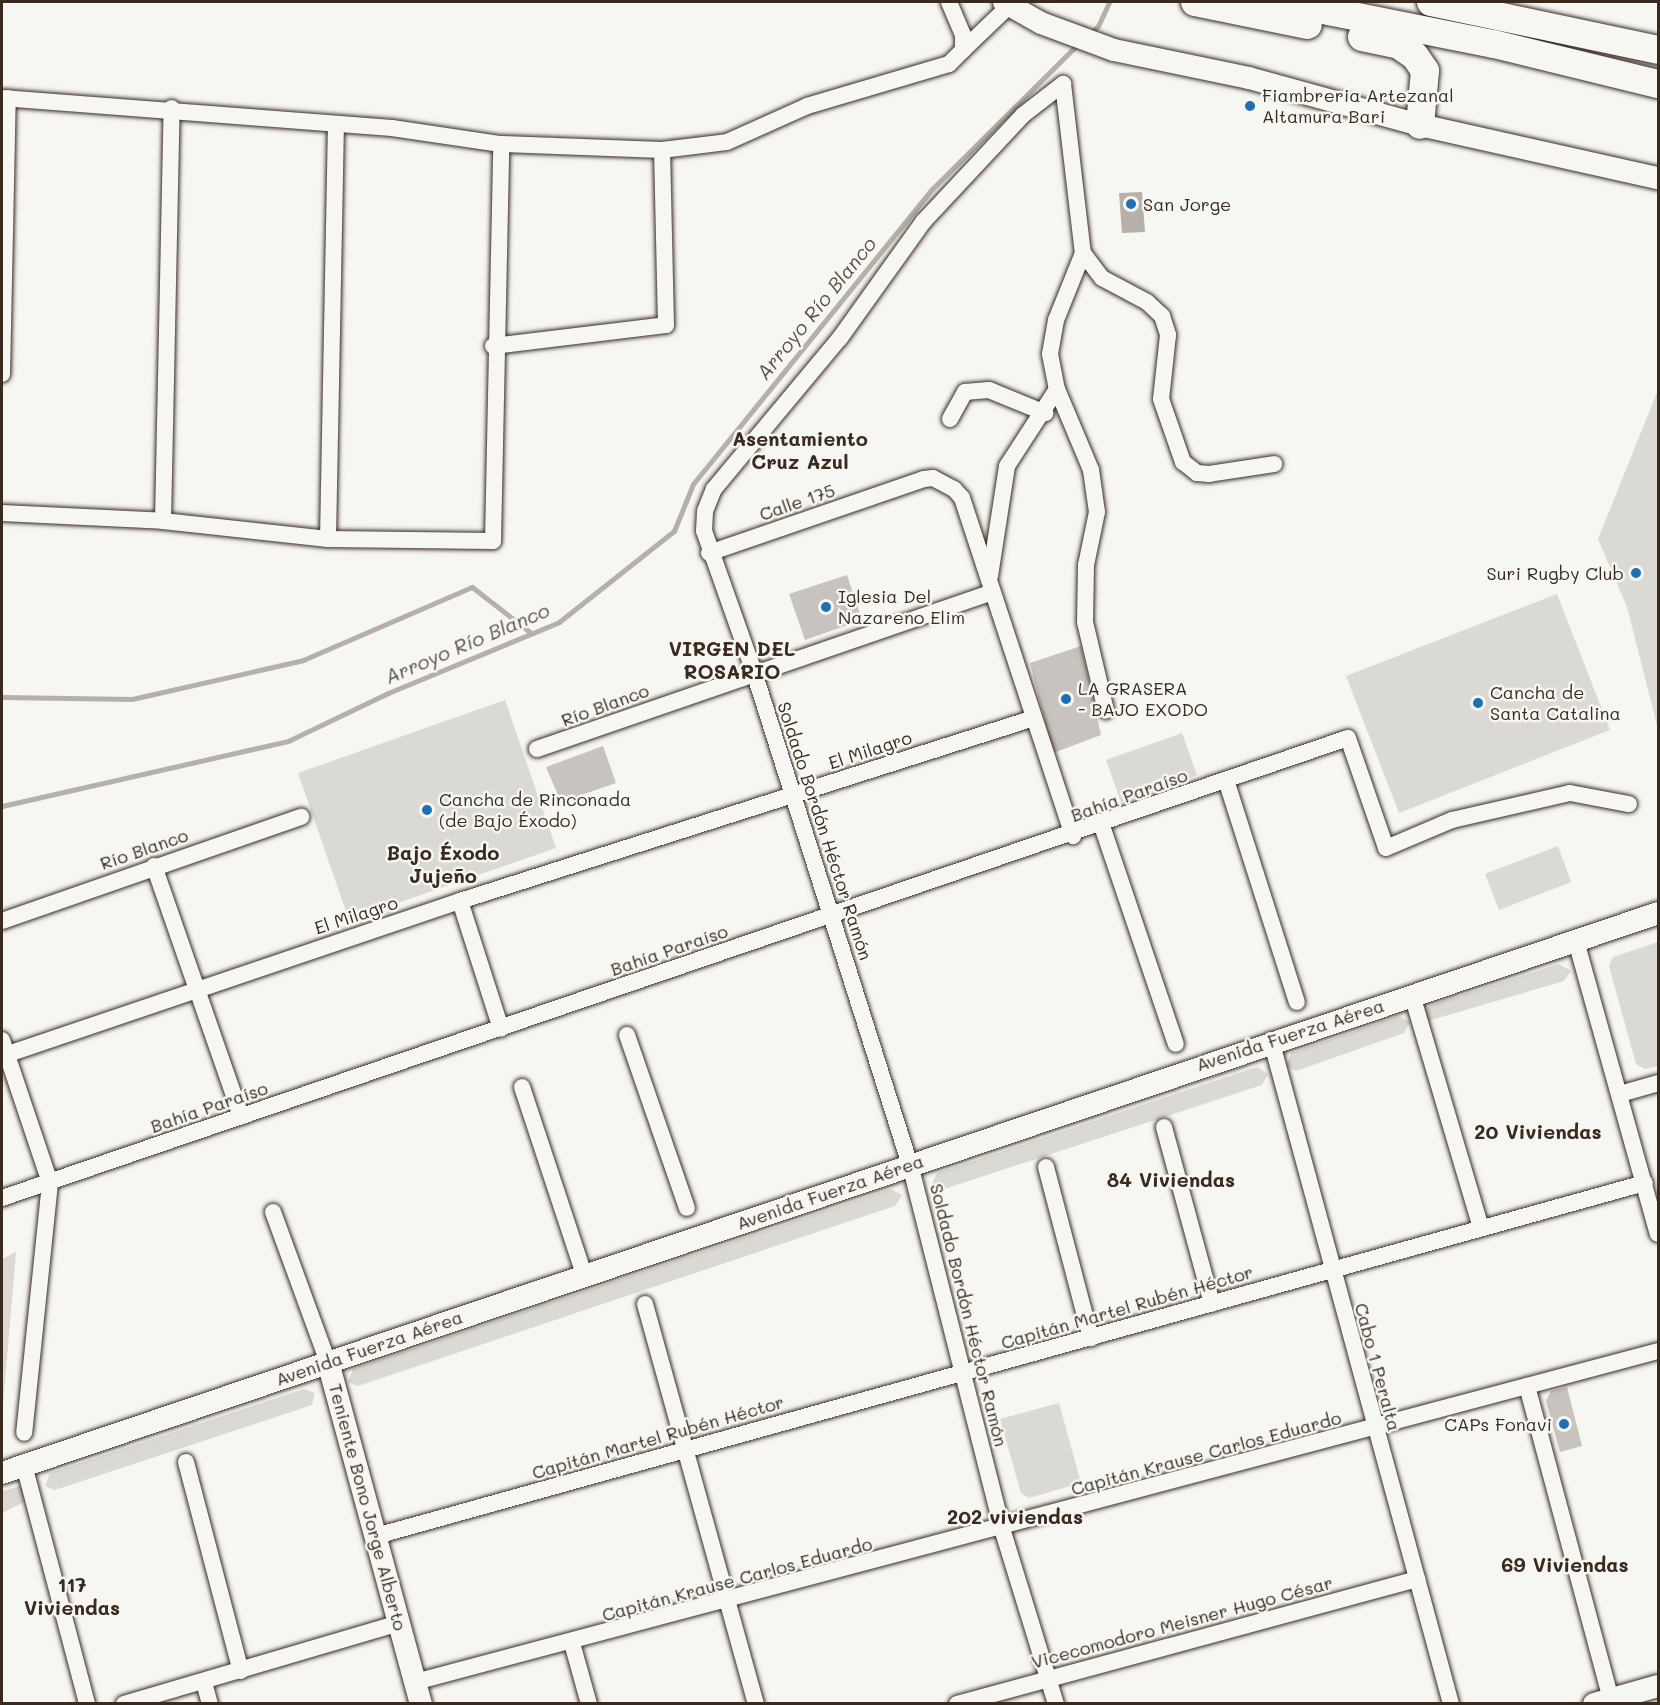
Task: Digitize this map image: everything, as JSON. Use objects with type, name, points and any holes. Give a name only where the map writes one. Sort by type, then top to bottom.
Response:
[{"type":"highway","points":[[1196,2],[1399,45],[1415,56],[1425,71],[1419,125]]},
{"type":"highway","points":[[1282,2],[1494,44],[1659,84]]},
{"type":"highway","points":[[1431,2],[1659,50]]},
{"type":"main road","points":[[996,14],[1041,23],[1114,50],[1249,78],[1419,125],[1659,178]]},
{"type":"main road","name":"Avenida Fuerza Aérea","points":[[2,1473],[910,1165],[1270,1040],[1659,913]]},
{"type":"main road","name":"Teniente Bono Jorge Alberto","points":[[328,1362],[418,1693]]},
{"type":"main road","points":[[1606,1702],[1659,1686]]},
{"type":"street","points":[[952,7],[963,50]]},
{"type":"street","points":[[2,374],[5,98],[172,108],[336,124],[501,144],[662,150],[727,142],[835,96],[929,72],[949,64],[996,14]]},
{"type":"street","name":"Soldado Bordón Héctor Ramón","points":[[1056,1704],[1002,1528],[910,1165],[754,672],[709,553],[705,510],[714,489],[840,338],[923,222],[1023,115],[1063,84],[1083,253]]},
{"type":"street","points":[[162,521],[172,108]]},
{"type":"street","points":[[328,539],[336,124]]},
{"type":"street","points":[[2,513],[162,521],[328,539],[493,541],[493,346],[501,144]]},
{"type":"street","points":[[493,346],[666,325],[662,150]]},
{"type":"street","points":[[1083,253],[1054,331],[1050,354],[1057,389],[1093,481],[1097,512],[1086,565],[1085,622],[1106,711]]},
{"type":"street","points":[[1083,253],[1102,278],[1147,302],[1162,316],[1168,335],[1161,399],[1183,462],[1197,473],[1209,474],[1274,464]]},
{"type":"street","points":[[1057,389],[1045,412],[1007,466],[991,588],[1073,836]]},
{"type":"street","points":[[950,419],[958,400],[973,391],[989,390],[1045,412]]},
{"type":"street","name":"Calle 175","points":[[709,553],[924,479],[933,478],[962,498],[991,588]]},
{"type":"street","name":"Río Blanco","points":[[537,749],[991,588]]},
{"type":"street","name":"El Milagro","points":[[3,1050],[1034,718]]},
{"type":"street","name":"Bahía Paraíso","points":[[2,1198],[1073,836],[1348,738],[1386,848],[1452,820],[1570,793],[1629,804]]},
{"type":"street","points":[[1226,780],[1297,1002]]},
{"type":"street","name":"Río Blanco","points":[[2,921],[154,866],[301,817]]},
{"type":"street","points":[[1102,826],[1176,1044]]},
{"type":"street","points":[[154,866],[242,1116]]},
{"type":"street","points":[[460,902],[501,1029]]},
{"type":"street","points":[[1576,941],[1659,1234]]},
{"type":"street","points":[[1412,995],[1481,1228]]},
{"type":"street","points":[[627,1035],[687,1208]]},
{"type":"street","name":"Cabo 1 Peralta","points":[[1270,1040],[1451,1704]]},
{"type":"street","points":[[3,1050],[50,1183],[24,1433]]},
{"type":"street","points":[[1620,1094],[1659,1083]]},
{"type":"street","points":[[522,1087],[584,1275]]},
{"type":"street","points":[[1164,1127],[1212,1304]]},
{"type":"street","points":[[1046,1167],[1090,1338]]},
{"type":"street","name":"Capitán Martel Rubén Héctor","points":[[376,1536],[1645,1183]]},
{"type":"street","name":"Teniente Bono Jorge Alberto","points":[[273,1212],[328,1362]]},
{"type":"street","points":[[645,1304],[756,1704]]},
{"type":"street","name":"Capitán Krause Carlos Eduardo","points":[[418,1693],[572,1643],[1659,1351]]},
{"type":"street","points":[[1527,1386],[1606,1702]]},
{"type":"street","points":[[186,1462],[241,1671]]},
{"type":"street","points":[[24,1465],[87,1704]]},
{"type":"street","name":"Vicecomodoro Meisner Hugo César","points":[[957,1704],[1417,1578]]},
{"type":"street","points":[[124,1704],[399,1623]]},
{"type":"street","points":[[572,1643],[589,1704]]},
{"type":"street","points":[[204,1682],[210,1704]]},
{"type":"shaded area","name":"San Jorge","points":[[1142,192],[1145,232],[1122,233],[1119,193]]},
{"type":"shaded area","name":"Suri Rugby Club","points":[[1658,390],[1658,729],[1627,607],[1598,539]]},
{"type":"shaded area","name":"Cancha de Santa Catalina","points":[[1557,594],[1610,730],[1399,813],[1346,676]]},
{"type":"shaded area","name":"Cancha de Rinconada (de Bajo Éxodo)","points":[[505,700],[556,848],[349,920],[298,773]]},
{"type":"shaded area","points":[[1182,733],[1197,775],[1121,802],[1106,760]]},
{"type":"shaded area","points":[[1558,846],[1571,882],[1499,910],[1485,874]]},
{"type":"shaded area","points":[[1658,942],[1658,1066],[1645,1069],[1636,1064],[1609,966],[1613,957]]},
{"type":"shaded area","points":[[1559,964],[1571,971],[1564,981],[1428,1021],[1425,1010],[1431,1005]]},
{"type":"shaded area","points":[[1399,1016],[1410,1022],[1404,1033],[1296,1071],[1286,1066],[1291,1053]]},
{"type":"shaded area","points":[[1257,1067],[1268,1074],[1262,1085],[941,1190],[931,1186],[937,1173]]},
{"type":"shaded area","points":[[890,1189],[902,1195],[895,1206],[358,1386],[348,1382],[353,1369]]},
{"type":"shaded area","points":[[16,1252],[2,1416],[2,1259]]},
{"type":"shaded area","points":[[304,1389],[315,1393],[312,1405],[55,1490],[45,1486],[50,1473]]},
{"type":"shaded area","points":[[1059,1403],[1081,1483],[1029,1498],[1021,1493],[1000,1419]]},
{"type":"shaded area","points":[[22,1486],[24,1502],[2,1513],[2,1491]]},
{"type":"building","name":"Iglesia Del Nazareno Elim","points":[[847,575],[862,620],[805,640],[789,594]]},
{"type":"building","name":"LA GRASERA - BAJO EXODO","points":[[1081,646],[1101,735],[1053,753],[1030,663]]},
{"type":"building","points":[[603,746],[616,783],[561,802],[546,767]]},
{"type":"building","name":"CAPs Fonavi","points":[[1567,1387],[1582,1446],[1560,1452],[1546,1401],[1551,1391]]},
{"type":"waterway","name":"Arroyo Río Blanco","points":[[1088,35],[1098,26],[1109,2]]},
{"type":"waterway","name":"Arroyo Río Blanco","points":[[2,806],[288,741],[388,693],[559,622],[674,531],[693,484],[932,189],[1079,43]]},
{"type":"waterway","points":[[2,697],[132,699],[303,660],[472,587],[531,633]]},
{"type":"place","name":"Fiambreria Artezanal Altamura Bari","points":[[1250,106]]},
{"type":"place","name":"San Jorge","points":[[1131,204]]},
{"type":"place","name":"Suri Rugby Club","points":[[1636,573]]},
{"type":"place","name":"Iglesia Del Nazareno Elim","points":[[826,607]]},
{"type":"place","name":"LA GRASERA - BAJO EXODO","points":[[1066,699]]},
{"type":"place","name":"Cancha de Santa Catalina","points":[[1478,703]]},
{"type":"place","name":"Cancha de Rinconada (de Bajo Éxodo)","points":[[427,810]]},
{"type":"place","name":"CAPs Fonavi","points":[[1564,1424]]},
{"type":"district","name":"Asentamiento Cruz Azul","points":[[800,450]]},
{"type":"district","name":"VIRGEN DEL ROSARIO","points":[[732,660]]},
{"type":"district","name":"Bajo Éxodo Jujeño","points":[[443,864]]},
{"type":"district","name":"20 Viviendas","points":[[1538,1131]]},
{"type":"district","name":"84 Viviendas","points":[[1171,1179]]},
{"type":"district","name":"202 viviendas","points":[[1015,1516]]},
{"type":"district","name":"69 Viviendas","points":[[1565,1564]]},
{"type":"district","name":"117 Viviendas","points":[[72,1596]]}]
